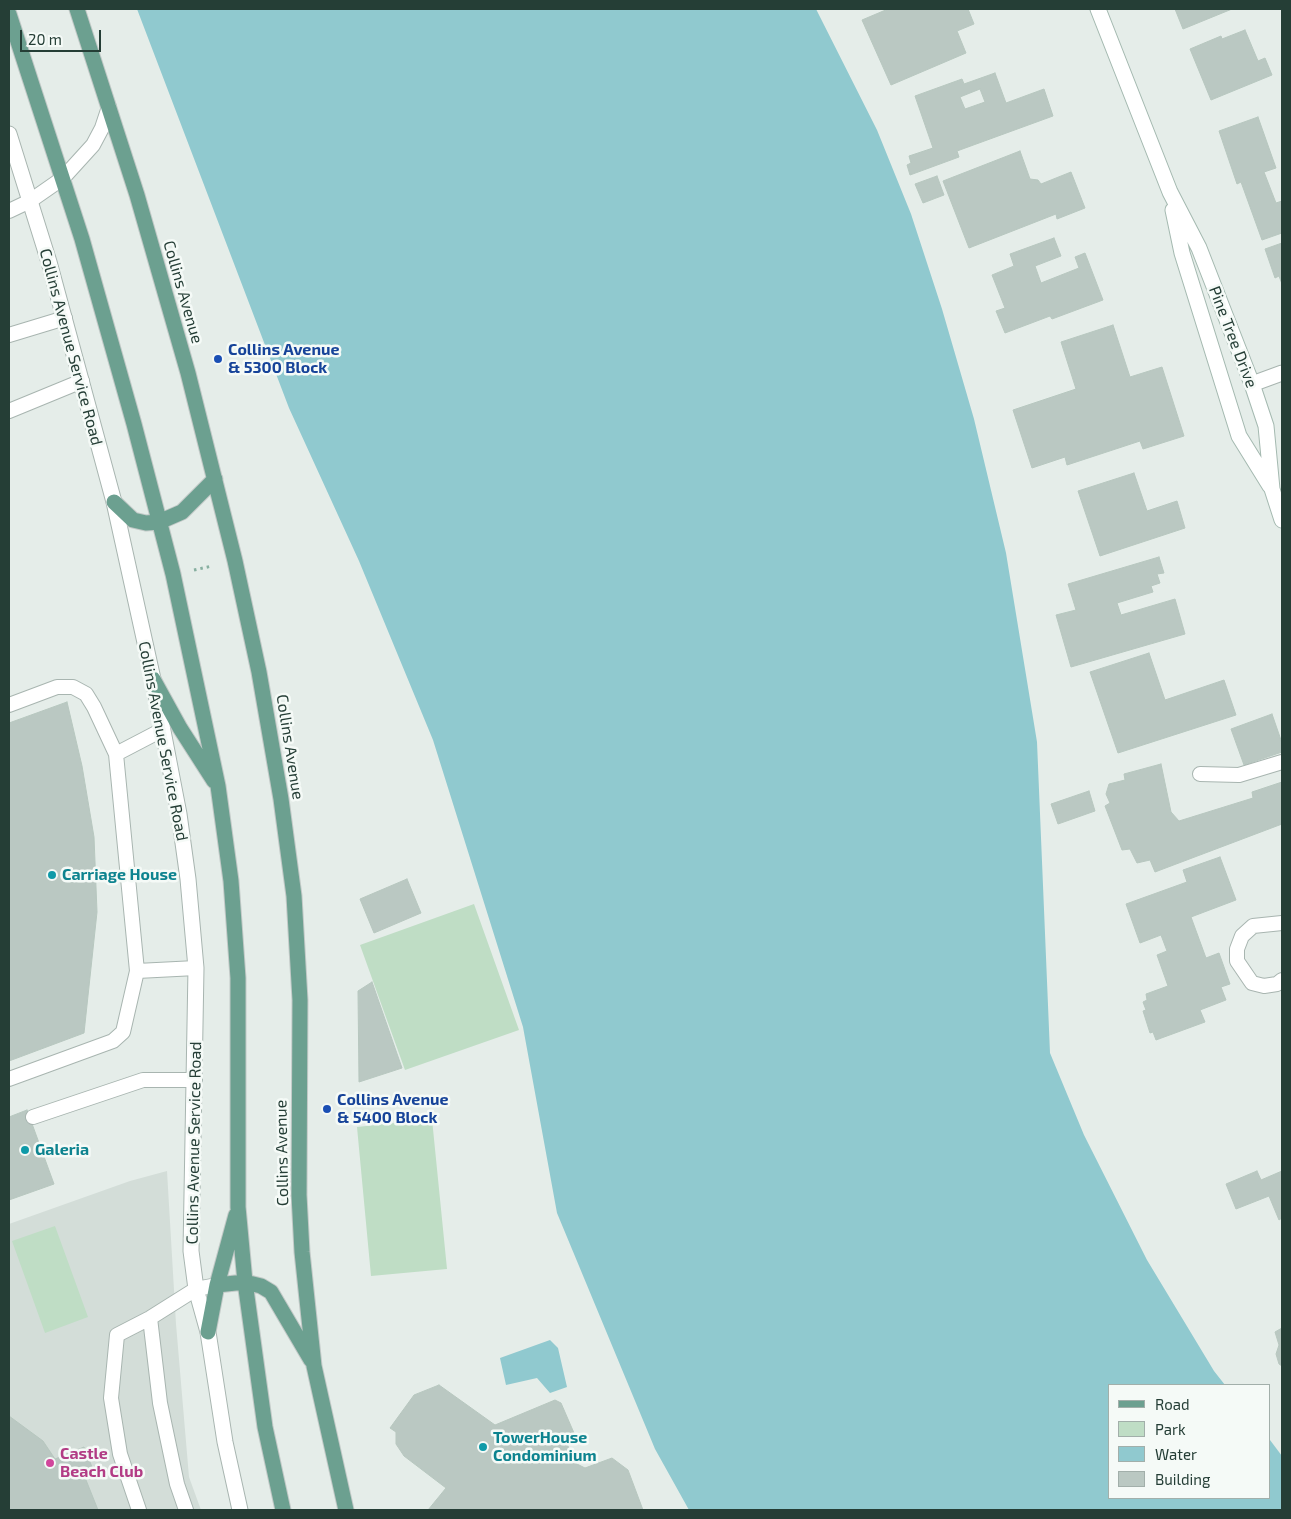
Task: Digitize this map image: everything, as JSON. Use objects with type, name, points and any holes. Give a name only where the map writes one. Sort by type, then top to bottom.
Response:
[{"type":"main road","name":"Collins Avenue","points":[[77,9],[109,107],[180,346],[216,480],[259,672],[280,791],[294,896],[300,1000],[299,1194],[314,1366],[346,1510]]},
{"type":"main road","points":[[9,14],[63,178],[108,330],[159,522],[195,671],[218,786],[231,881],[238,978],[238,1207],[245,1282],[265,1427],[283,1510]]},
{"type":"main road","points":[[114,502],[133,520],[146,523],[159,522],[182,512],[216,480]]},
{"type":"main road","points":[[153,679],[180,728],[218,786]]},
{"type":"main road","points":[[208,1332],[217,1285],[238,1207]]},
{"type":"main road","points":[[217,1285],[245,1282],[261,1286],[271,1292],[314,1366]]},
{"type":"street","name":"Pine Tree Drive","points":[[1098,9],[1170,192],[1198,248],[1252,384],[1266,426],[1272,489],[1282,520]]},
{"type":"street","name":"Collins Avenue Service Road","points":[[9,134],[65,318],[114,502],[153,679],[187,870],[196,968],[195,1080],[190,1209],[191,1251],[196,1289],[208,1332],[226,1442],[240,1510]]},
{"type":"street","name":"Pine Tree Drive","points":[[1170,192],[1182,253],[1239,436],[1272,489]]},
{"type":"street","points":[[1252,384],[1282,373]]},
{"type":"lane","points":[[9,211],[30,201],[63,178],[93,145],[102,128],[109,107]]},
{"type":"lane","points":[[9,334],[65,318]]},
{"type":"lane","points":[[9,411],[82,381]]},
{"type":"lane","points":[[9,705],[57,687],[73,687],[86,694],[90,700],[116,754],[137,971],[123,1032],[114,1041],[9,1079]]},
{"type":"lane","points":[[116,754],[162,730]]},
{"type":"lane","points":[[1200,774],[1239,776],[1282,762]]},
{"type":"lane","points":[[1282,922],[1253,926],[1242,936],[1237,949],[1237,961],[1252,983],[1264,986],[1277,984],[1282,980]]},
{"type":"lane","points":[[137,971],[196,968]]},
{"type":"lane","points":[[32,1117],[142,1080],[195,1080]]},
{"type":"lane","points":[[139,1510],[120,1454],[111,1398],[117,1335],[150,1318],[196,1289],[217,1285]]},
{"type":"lane","points":[[150,1318],[160,1403],[177,1484],[186,1510]]},
{"type":"path","points":[[194,570],[212,566]]},
{"type":"shaded area","points":[[167,1171],[176,1324],[189,1477],[201,1510],[9,1510],[9,1224],[130,1181]]},
{"type":"green space","points":[[474,904],[519,1030],[405,1070],[360,945]]},
{"type":"green space","points":[[432,1119],[447,1269],[371,1276],[357,1127]]},
{"type":"green space","points":[[55,1226],[88,1317],[45,1333],[12,1241]]},
{"type":"water","points":[[137,9],[816,9],[877,130],[911,214],[942,309],[974,419],[1006,553],[1037,742],[1050,1053],[1084,1135],[1147,1260],[1214,1371],[1224,1384],[1108,1384],[1108,1499],[1271,1499],[1271,1441],[1282,1456],[1282,1510],[689,1510],[655,1449],[557,1213],[523,1027],[433,740],[359,561],[289,408]]},
{"type":"water","points":[[550,1340],[558,1348],[567,1387],[550,1393],[537,1378],[506,1385],[500,1358]]},
{"type":"building","points":[[888,9],[968,9],[974,24],[957,31],[966,53],[891,85],[862,20]]},
{"type":"building","points":[[1175,9],[1232,9],[1183,29]]},
{"type":"building","points":[[1245,30],[1258,61],[1265,58],[1272,75],[1211,100],[1190,49],[1221,36],[1222,39]]},
{"type":"building","points":[[995,73],[1006,103],[1044,89],[1053,116],[957,151],[959,157],[910,175],[907,165],[911,163],[909,156],[933,148],[915,96],[962,79],[964,84]],"holes":[[[980,89],[985,102],[965,109],[960,97]]]},
{"type":"building","points":[[1258,117],[1276,168],[1264,172],[1276,203],[1282,201],[1282,233],[1262,240],[1241,182],[1237,184],[1219,131]]},
{"type":"building","points":[[1020,151],[1030,179],[1038,180],[1041,184],[1071,172],[1085,208],[1057,219],[1056,214],[969,248],[943,181]]},
{"type":"building","points":[[937,176],[944,195],[923,203],[915,184]]},
{"type":"building","points":[[1054,238],[1061,256],[1035,266],[1041,283],[1079,268],[1075,257],[1085,253],[1103,300],[1052,319],[1050,316],[1005,333],[996,311],[1005,308],[992,275],[1014,266],[1010,254]]},
{"type":"building","points":[[1282,243],[1282,284],[1279,276],[1275,278],[1265,249]]},
{"type":"building","points":[[1113,325],[1130,377],[1162,367],[1184,436],[1143,449],[1140,441],[1067,465],[1065,457],[1032,468],[1013,410],[1076,389],[1061,342]]},
{"type":"building","points":[[1134,473],[1147,511],[1177,501],[1185,528],[1100,556],[1078,491]]},
{"type":"building","points":[[1159,557],[1164,573],[1157,574],[1160,583],[1151,586],[1153,592],[1117,603],[1121,615],[1175,599],[1185,634],[1071,667],[1056,615],[1076,610],[1068,584]]},
{"type":"building","points":[[1149,653],[1165,700],[1224,680],[1236,715],[1118,753],[1090,672]]},
{"type":"building","name":"Carriage House","points":[[67,702],[82,766],[94,837],[97,912],[84,1033],[9,1061],[9,723]]},
{"type":"building","points":[[1272,714],[1282,743],[1282,752],[1244,765],[1231,729]]},
{"type":"building","points":[[1161,764],[1171,812],[1179,821],[1253,798],[1252,792],[1282,782],[1282,824],[1155,872],[1150,860],[1137,863],[1130,849],[1122,850],[1105,806],[1110,803],[1106,794],[1109,784],[1125,780],[1124,774]]},
{"type":"building","points":[[1089,791],[1095,811],[1058,824],[1051,804]]},
{"type":"building","points":[[1220,857],[1236,900],[1191,917],[1206,958],[1219,953],[1230,984],[1221,987],[1226,1000],[1200,1010],[1205,1022],[1156,1040],[1153,1032],[1150,1033],[1143,1011],[1146,1010],[1143,1002],[1147,1000],[1146,994],[1168,986],[1157,955],[1167,951],[1161,935],[1140,943],[1126,904],[1187,882],[1183,870]]},
{"type":"building","points":[[407,879],[421,913],[374,933],[360,899]]},
{"type":"building","points":[[372,982],[402,1068],[359,1082],[358,991]]},
{"type":"building","name":"Galeria","points":[[27,1110],[54,1184],[9,1200],[9,1117]]},
{"type":"building","points":[[1257,1171],[1261,1180],[1282,1171],[1282,1218],[1279,1220],[1269,1196],[1236,1209],[1226,1184]]},
{"type":"building","points":[[1282,1328],[1282,1366],[1279,1364],[1276,1354],[1279,1345],[1275,1332]]},
{"type":"building","name":"TowerHouse Condominium","points":[[439,1385],[495,1425],[555,1400],[561,1403],[574,1433],[566,1441],[570,1451],[565,1458],[585,1468],[612,1458],[628,1470],[643,1510],[428,1510],[446,1488],[404,1456],[396,1444],[396,1432],[390,1428],[414,1395]]},
{"type":"building","name":"Castle Beach Club","points":[[9,1416],[43,1441],[55,1459],[84,1447],[92,1467],[82,1470],[98,1510],[9,1510]]},
{"type":"place","name":"Collins Avenue & 5300 Block","points":[[218,359]]},
{"type":"place","name":"Carriage House","points":[[52,875]]},
{"type":"place","name":"Collins Avenue & 5400 Block","points":[[327,1109]]},
{"type":"place","name":"Galeria","points":[[25,1150]]},
{"type":"place","name":"TowerHouse Condominium","points":[[483,1447]]},
{"type":"place","name":"Castle Beach Club","points":[[50,1463]]}]
